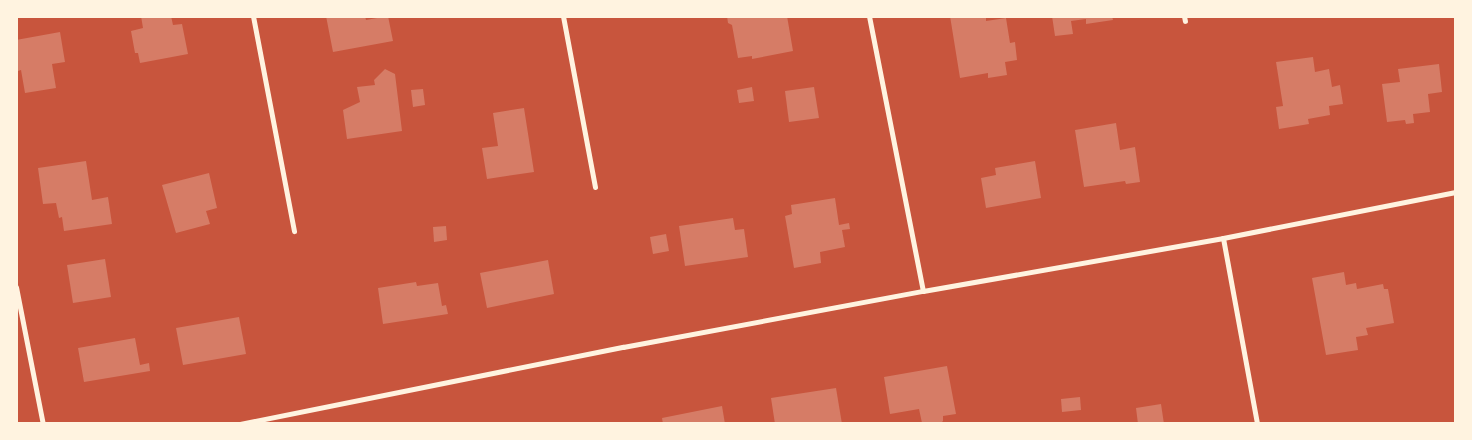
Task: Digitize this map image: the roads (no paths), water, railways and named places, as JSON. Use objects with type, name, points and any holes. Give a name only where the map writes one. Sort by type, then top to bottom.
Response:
[{"type":"street","points":[[253,16],[294,231]]},
{"type":"street","points":[[563,16],[595,186]]},
{"type":"street","points":[[869,16],[923,290]]},
{"type":"street","points":[[240,424],[623,347],[923,290],[1223,238],[1456,192]]},
{"type":"street","points":[[1223,238],[1257,424]]},
{"type":"street","points":[[16,287],[43,424]]}]
